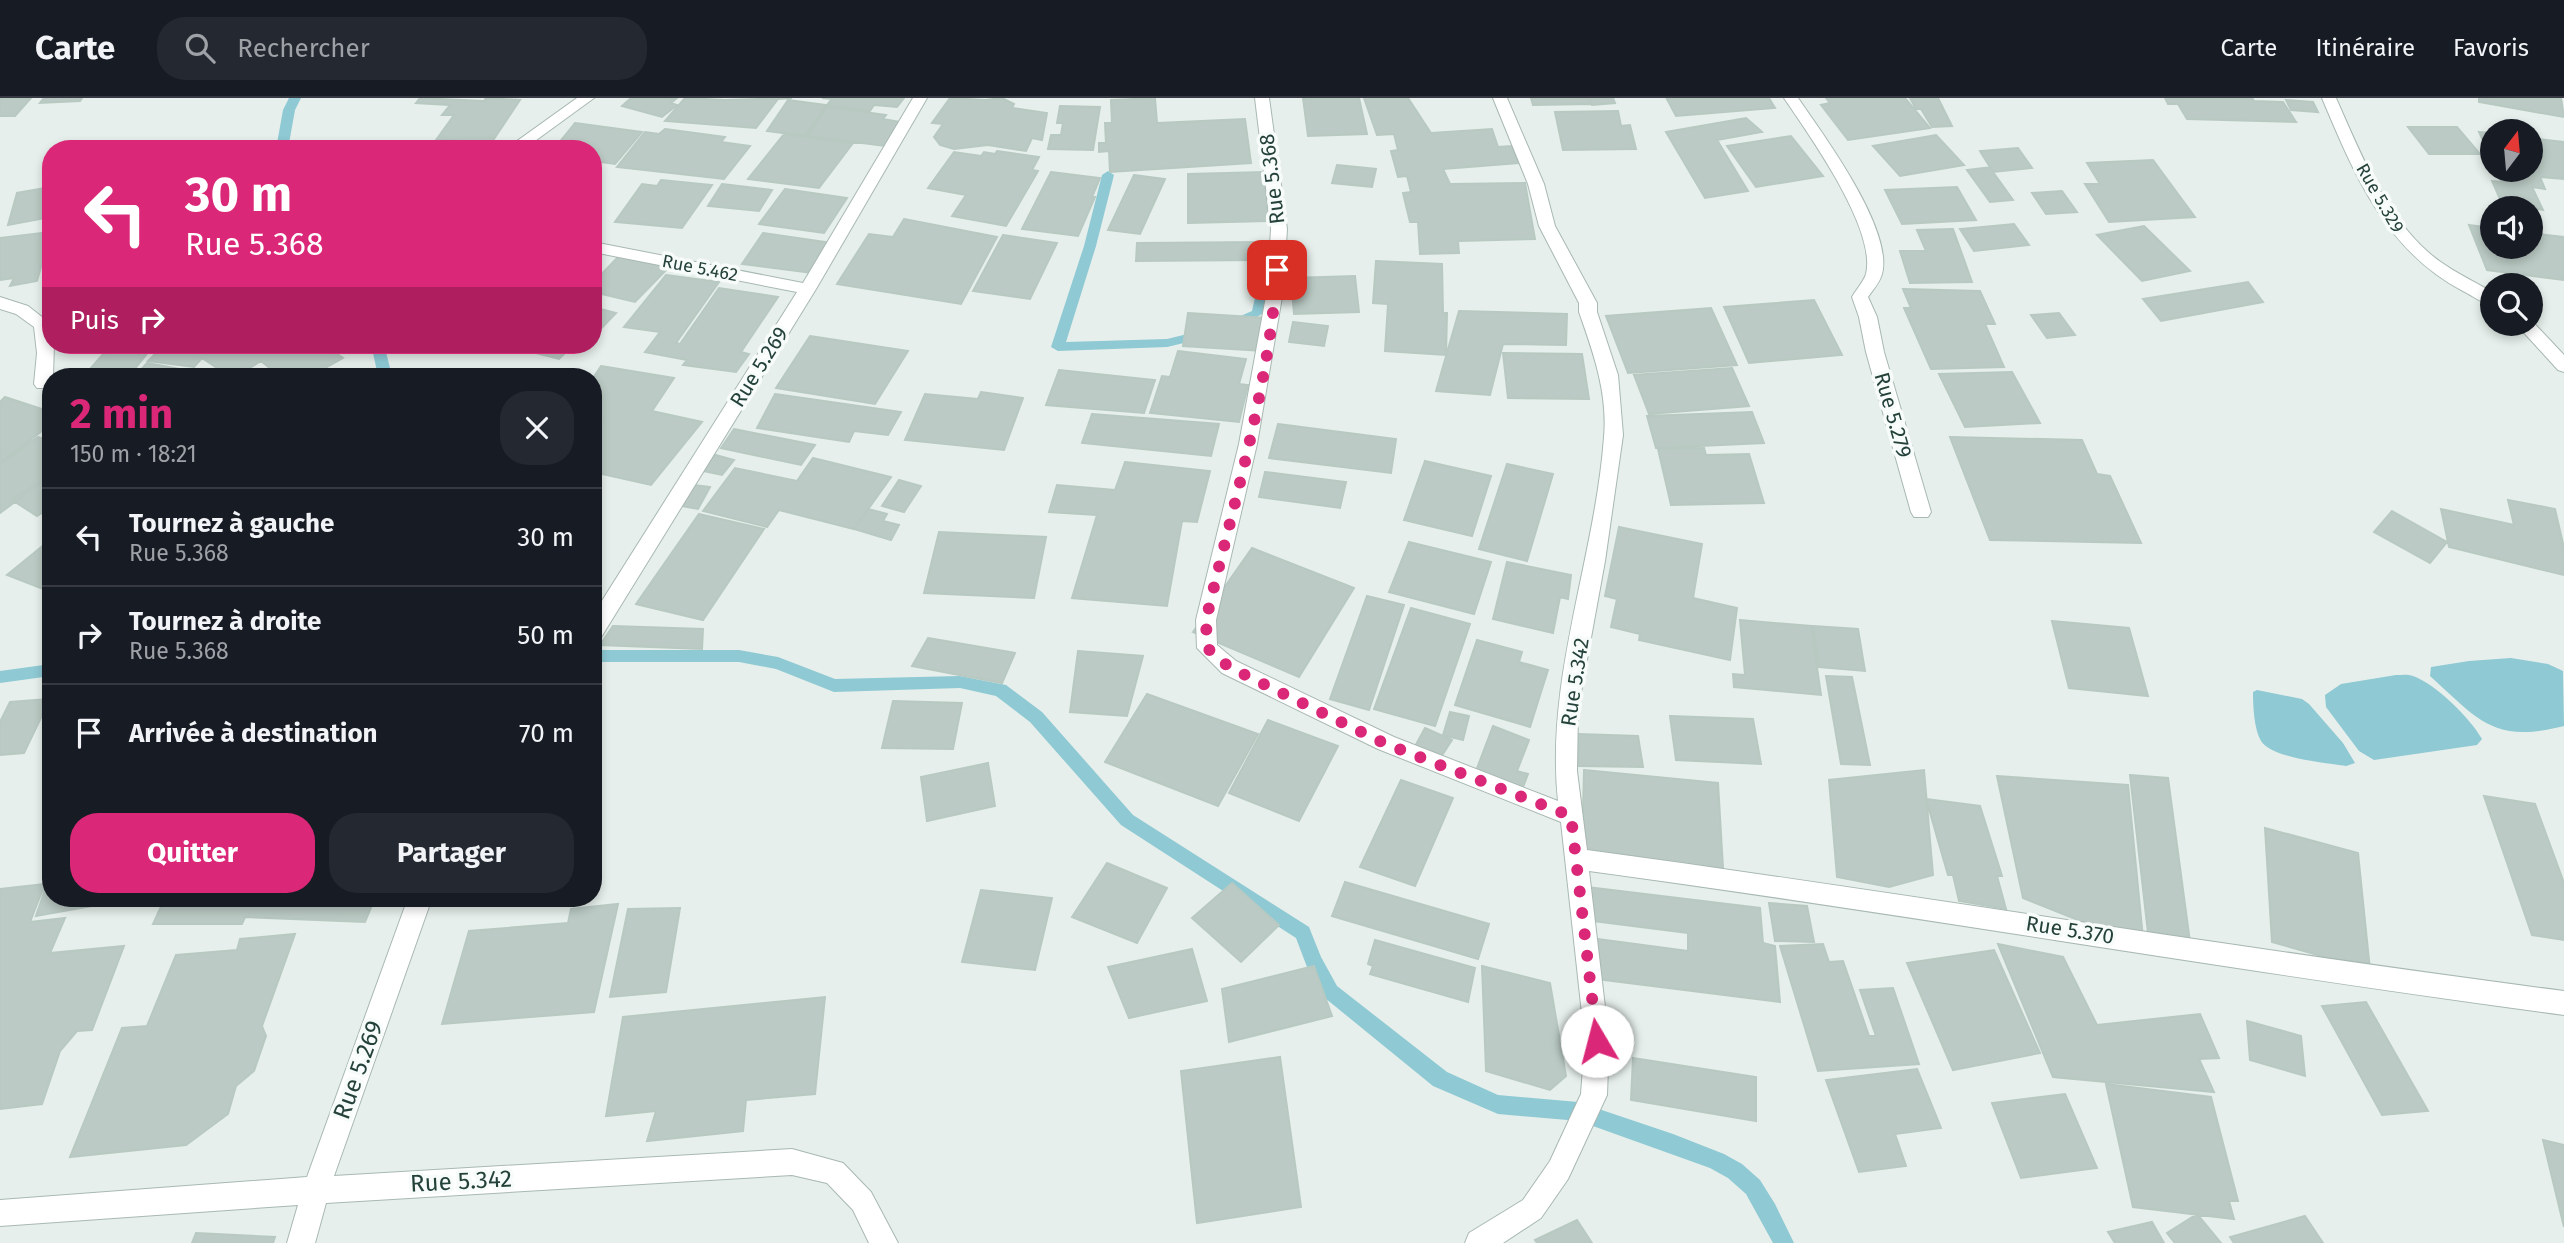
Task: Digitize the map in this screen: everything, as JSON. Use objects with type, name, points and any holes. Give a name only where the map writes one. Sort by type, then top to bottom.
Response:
[{"type":"street","points":[[527,140],[587,98]]},
{"type":"street","name":"Rue 5.269","points":[[602,619],[808,289],[920,98]]},
{"type":"street","name":"Rue 5.368","points":[[1262,98],[1279,229],[1275,290],[1268,346],[1248,444],[1206,620],[1207,648],[1229,667],[1386,744],[1571,816]]},
{"type":"street","name":"Rue 5.342","points":[[1479,1243],[1532,1209],[1559,1170],[1594,1095],[1597,1041],[1566,771],[1567,709],[1588,602],[1615,435],[1609,375],[1588,312],[1588,303],[1547,226],[1536,184],[1500,98]]},
{"type":"street","name":"Rue 5.279","points":[[1791,98],[1836,163],[1874,243],[1874,274],[1860,297],[1868,317],[1875,352],[1921,512]]},
{"type":"street","name":"Rue 5.329","points":[[2329,98],[2351,147],[2402,237],[2440,271],[2480,293]]},
{"type":"street","name":"Rue 5.462","points":[[602,249],[808,289]]},
{"type":"street","points":[[0,303],[22,310],[42,324]]},
{"type":"street","points":[[2536,336],[2564,366]]},
{"type":"street","name":"Rue 5.370","points":[[1575,859],[1772,885],[2302,967],[2564,1003]]},
{"type":"street","name":"Rue 5.269","points":[[301,1243],[316,1190],[417,907]]},
{"type":"street","name":"Rue 5.342","points":[[0,1213],[316,1190],[792,1162],[834,1172],[862,1201],[884,1243]]},
{"type":"water","points":[[2511,658],[2548,664],[2563,671],[2564,726],[2540,731],[2503,730],[2475,716],[2430,676],[2431,667]]},
{"type":"water","points":[[2411,675],[2432,686],[2461,712],[2482,739],[2477,745],[2374,760],[2359,751],[2326,707],[2325,695],[2341,684]]},
{"type":"water","points":[[2257,690],[2302,699],[2309,704],[2343,743],[2355,763],[2346,766],[2313,761],[2287,756],[2267,747],[2261,741],[2255,724],[2253,692]]},
{"type":"building","points":[[0,98],[31,98],[15,116],[0,116]]},
{"type":"building","points":[[44,98],[82,98],[80,101],[40,103]]},
{"type":"building","points":[[420,98],[520,100],[493,140],[436,140],[454,115],[442,115],[450,105],[416,103]]},
{"type":"building","points":[[631,98],[677,98],[671,103],[677,105],[662,117],[622,106]]},
{"type":"building","points":[[685,98],[792,98],[778,99],[756,128],[665,121]]},
{"type":"building","points":[[822,98],[904,98],[897,107],[874,105],[870,111],[827,105],[832,99]]},
{"type":"building","points":[[950,98],[1002,98],[1014,104],[1012,108],[1047,113],[1042,140],[1032,138],[1026,151],[988,145],[954,149],[940,145],[934,137],[943,124],[932,123]]},
{"type":"building","points":[[1155,98],[1157,123],[1245,119],[1251,163],[1110,172],[1109,151],[1099,152],[1099,143],[1106,143],[1105,123],[1112,123],[1111,100]]},
{"type":"building","points":[[1303,98],[1359,98],[1367,134],[1308,136]]},
{"type":"building","points":[[1364,98],[1408,98],[1431,133],[1492,129],[1498,147],[1511,146],[1518,163],[1443,169],[1450,184],[1525,183],[1535,239],[1458,241],[1459,253],[1420,254],[1418,222],[1410,222],[1403,193],[1411,192],[1407,176],[1398,177],[1391,151],[1398,150],[1394,134],[1377,135]]},
{"type":"building","points":[[1531,98],[1589,98],[1591,104],[1533,105]]},
{"type":"building","points":[[1589,98],[1613,98],[1615,103],[1592,105]]},
{"type":"building","points":[[1769,98],[1775,108],[1676,116],[1667,99]]},
{"type":"building","points":[[1826,98],[1905,98],[1930,128],[1848,140],[1821,105],[1830,103]]},
{"type":"building","points":[[1910,98],[1938,98],[1952,126],[1932,127],[1921,109],[1916,109]]},
{"type":"building","points":[[2165,98],[2252,98],[2254,101],[2283,102],[2296,122],[2187,119],[2178,104],[2168,104]]},
{"type":"building","points":[[2479,98],[2561,98],[2564,117],[2479,102]]},
{"type":"building","points":[[788,100],[826,105],[805,136],[767,131]]},
{"type":"building","points":[[2286,100],[2313,102],[2318,112],[2291,110]]},
{"type":"building","points":[[1060,106],[1100,107],[1093,150],[1048,149],[1051,135],[1061,135],[1063,123],[1057,123]]},
{"type":"building","points":[[827,107],[886,115],[883,119],[900,122],[885,146],[807,136]]},
{"type":"building","points":[[1618,111],[1621,126],[1630,125],[1636,149],[1563,150],[1555,112]]},
{"type":"building","points":[[1746,118],[1762,132],[1717,140],[1748,191],[1705,198],[1666,132]]},
{"type":"building","points":[[575,123],[642,132],[615,164],[602,162],[602,140],[561,140]]},
{"type":"building","points":[[2408,127],[2457,127],[2480,154],[2429,154]]},
{"type":"building","points":[[665,129],[725,137],[721,142],[750,146],[724,179],[617,167],[645,132],[659,134]]},
{"type":"building","points":[[784,134],[853,143],[819,188],[748,179]]},
{"type":"building","points":[[1936,135],[1964,165],[1900,176],[1873,146]]},
{"type":"building","points":[[1791,136],[1823,176],[1756,187],[1727,146]]},
{"type":"building","points":[[2543,140],[2564,142],[2564,179],[2543,177]]},
{"type":"building","points":[[2018,148],[2032,168],[1993,172],[1980,151]]},
{"type":"building","points":[[997,151],[1039,157],[1032,170],[1038,171],[1006,226],[952,216],[966,195],[928,188],[954,152],[981,156],[984,152],[995,154]]},
{"type":"building","points":[[2153,160],[2195,217],[2109,222],[2085,184],[2100,184],[2087,163]]},
{"type":"building","points":[[1337,165],[1376,169],[1372,187],[1332,183]]},
{"type":"building","points":[[1991,167],[2013,200],[1990,202],[1967,170]]},
{"type":"building","points":[[1051,172],[1100,178],[1078,236],[1022,229]]},
{"type":"building","points":[[1265,172],[1268,221],[1188,223],[1188,174]]},
{"type":"building","points":[[1134,175],[1165,179],[1140,234],[1108,230]]},
{"type":"building","points":[[661,180],[712,185],[682,228],[615,222],[642,184],[657,186]]},
{"type":"building","points":[[2492,182],[2542,182],[2545,189],[2532,187],[2536,196],[2499,196]]},
{"type":"building","points":[[722,184],[772,190],[759,211],[708,206]]},
{"type":"building","points":[[1957,187],[1976,220],[1902,224],[1885,190]]},
{"type":"building","points":[[42,189],[42,219],[8,225],[17,193]]},
{"type":"building","points":[[785,189],[847,198],[824,233],[759,224]]},
{"type":"building","points":[[2062,191],[2077,212],[2046,214],[2032,193]]},
{"type":"building","points":[[904,219],[997,237],[961,304],[837,284],[869,234],[893,237]]},
{"type":"building","points":[[2014,224],[2029,245],[1974,251],[1960,229]]},
{"type":"building","points":[[2469,225],[2480,226],[2480,252]]},
{"type":"building","points":[[2144,226],[2190,271],[2142,281],[2097,235]]},
{"type":"building","points":[[1953,229],[1972,282],[1910,283],[1900,251],[1926,251],[1917,230]]},
{"type":"building","points":[[42,233],[42,264],[37,281],[10,286],[14,278],[0,280],[0,238]]},
{"type":"building","points":[[763,233],[832,243],[812,273],[742,264]]},
{"type":"building","points":[[1003,235],[1057,243],[1030,299],[973,291]]},
{"type":"building","points":[[2543,235],[2564,237],[2564,280],[2543,277],[2543,273],[2487,270],[2483,259],[2543,259]]},
{"type":"building","points":[[1263,242],[1262,260],[1136,261],[1137,243]]},
{"type":"building","points":[[620,255],[670,266],[635,302],[602,294],[602,274]]},
{"type":"building","points":[[1376,261],[1442,264],[1443,313],[1447,313],[1446,355],[1385,351],[1388,304],[1373,303]]},
{"type":"building","points":[[666,275],[719,282],[676,343],[680,344],[719,288],[778,297],[741,352],[749,354],[736,372],[683,365],[687,360],[645,352],[660,332],[624,327]]},
{"type":"building","points":[[1355,276],[1359,312],[1294,314],[1291,278]]},
{"type":"building","points":[[2248,282],[2263,302],[2161,321],[2143,299]]},
{"type":"building","points":[[1903,289],[1980,291],[1995,324],[1985,324],[2004,367],[1931,369],[1904,308],[1911,308]]},
{"type":"building","points":[[1814,300],[1842,355],[1749,363],[1724,307]]},
{"type":"building","points":[[1711,308],[1737,365],[1628,373],[1606,316]]},
{"type":"building","points":[[602,309],[616,313],[602,328]]},
{"type":"building","points":[[1459,311],[1567,314],[1566,345],[1503,344],[1490,395],[1436,391]]},
{"type":"building","points":[[1188,313],[1268,318],[1263,351],[1183,346]]},
{"type":"building","points":[[2059,313],[2075,335],[2047,338],[2031,315]]},
{"type":"building","points":[[1293,322],[1328,326],[1324,346],[1289,342]]},
{"type":"building","points":[[810,336],[908,351],[875,404],[776,388]]},
{"type":"building","points":[[1178,351],[1246,359],[1239,384],[1248,385],[1239,422],[1150,413],[1162,376],[1170,377]]},
{"type":"building","points":[[1503,353],[1582,354],[1589,399],[1508,398]]},
{"type":"building","points":[[103,354],[147,354],[135,368],[91,368]]},
{"type":"building","points":[[155,354],[337,354],[343,358],[325,368],[270,368],[261,361],[250,368],[217,368],[202,358],[194,367],[148,361]]},
{"type":"building","points":[[540,354],[564,354],[559,359]]},
{"type":"building","points":[[147,363],[174,368],[142,368]]},
{"type":"building","points":[[601,366],[674,378],[652,411],[702,422],[651,485],[602,474],[602,368]]},
{"type":"building","points":[[1732,368],[1749,406],[1649,414],[1634,375]]},
{"type":"building","points":[[1059,370],[1155,380],[1144,413],[1046,405]]},
{"type":"building","points":[[2012,372],[2040,423],[1965,427],[1939,374]]},
{"type":"building","points":[[981,392],[1023,398],[1004,450],[905,440],[925,394],[978,399]]},
{"type":"building","points":[[775,394],[901,412],[888,435],[854,431],[849,442],[757,428]]},
{"type":"building","points":[[5,397],[42,409],[42,431],[0,463],[0,402]]},
{"type":"building","points":[[1752,412],[1764,443],[1656,448],[1647,416]]},
{"type":"building","points":[[1092,414],[1219,424],[1211,456],[1082,443]]},
{"type":"building","points":[[1278,424],[1396,439],[1391,473],[1269,458]]},
{"type":"building","points":[[734,429],[815,445],[801,465],[721,448]]},
{"type":"building","points":[[38,437],[42,439],[42,482],[0,513],[0,464]]},
{"type":"building","points":[[1950,437],[2082,440],[2097,474],[2110,476],[2141,543],[1990,540]]},
{"type":"building","points":[[1704,448],[1706,455],[1749,454],[1764,503],[1671,505],[1658,449]]},
{"type":"building","points":[[712,454],[734,460],[722,475],[699,470]]},
{"type":"building","points":[[813,458],[891,477],[854,529],[779,510],[767,527],[703,511],[735,468],[797,481]]},
{"type":"building","points":[[1425,461],[1491,476],[1472,536],[1404,520]]},
{"type":"building","points":[[1125,462],[1210,471],[1197,522],[1182,521],[1167,606],[1072,598],[1097,515],[1049,512],[1057,485],[1115,490]]},
{"type":"building","points":[[1507,464],[1553,474],[1527,561],[1479,549]]},
{"type":"building","points":[[1265,472],[1346,482],[1340,508],[1259,497]]},
{"type":"building","points":[[42,480],[42,513],[37,516],[12,500]]},
{"type":"building","points":[[899,480],[921,486],[904,512],[882,506]]},
{"type":"building","points":[[694,485],[710,487],[698,509],[682,506]]},
{"type":"building","points":[[2508,500],[2555,509],[2564,548],[2564,575],[2449,547],[2441,509],[2514,525]]},
{"type":"building","points":[[868,509],[887,514],[883,521],[899,525],[891,540],[854,529]]},
{"type":"building","points":[[2392,511],[2447,542],[2430,563],[2374,532]]},
{"type":"building","points":[[699,514],[764,529],[703,620],[636,604]]},
{"type":"building","points":[[1619,527],[1702,544],[1693,598],[1737,608],[1730,660],[1639,640],[1640,634],[1611,627],[1617,599],[1605,596]]},
{"type":"building","points":[[939,532],[1046,537],[1034,598],[924,593]]},
{"type":"building","points":[[1409,542],[1491,562],[1474,614],[1389,592]]},
{"type":"building","points":[[42,546],[42,589],[7,575]]},
{"type":"building","points":[[1252,548],[1354,588],[1299,677],[1193,632]]},
{"type":"building","points":[[1507,562],[1571,575],[1568,599],[1560,597],[1553,633],[1493,619]]},
{"type":"building","points":[[1367,596],[1404,605],[1369,710],[1330,699]]},
{"type":"building","points":[[1411,608],[1470,624],[1435,726],[1374,709]]},
{"type":"building","points":[[1740,620],[1811,626],[1821,695],[1734,687],[1733,674],[1745,675]]},
{"type":"building","points":[[2052,621],[2129,628],[2148,696],[2069,688]]},
{"type":"building","points":[[613,626],[703,629],[702,649],[602,645]]},
{"type":"building","points":[[1813,626],[1858,629],[1865,671],[1819,667]]},
{"type":"building","points":[[928,638],[1015,653],[1002,683],[912,666]]},
{"type":"building","points":[[1477,640],[1522,652],[1519,662],[1548,670],[1530,727],[1455,705]]},
{"type":"building","points":[[1078,651],[1143,656],[1127,716],[1070,712]]},
{"type":"building","points":[[1826,676],[1852,677],[1870,765],[1841,764]]},
{"type":"building","points":[[1147,694],[1258,734],[1218,806],[1105,762]]},
{"type":"building","points":[[42,700],[42,716],[24,753],[0,755],[0,722],[10,702]]},
{"type":"building","points":[[893,701],[962,703],[953,749],[882,748]]},
{"type":"building","points":[[1450,712],[1469,716],[1463,740],[1443,735]]},
{"type":"building","points":[[1670,716],[1753,719],[1761,764],[1676,760]]},
{"type":"building","points":[[1268,720],[1338,746],[1299,821],[1229,793]]},
{"type":"building","points":[[1493,726],[1529,740],[1517,771],[1528,774],[1523,787],[1476,771]]},
{"type":"building","points":[[1425,728],[1452,740],[1439,760],[1413,750]]},
{"type":"building","points":[[1578,734],[1638,736],[1643,767],[1578,766]]},
{"type":"building","points":[[988,763],[995,806],[927,821],[921,777]]},
{"type":"building","points":[[1584,770],[1718,783],[1723,868],[1582,853]]},
{"type":"building","points":[[1924,770],[1933,875],[1889,887],[1837,877],[1829,780]]},
{"type":"building","points":[[2130,775],[2168,778],[2190,942],[2148,933]]},
{"type":"building","points":[[1997,776],[2128,785],[2143,938],[2103,930],[2023,898]]},
{"type":"building","points":[[1401,780],[1453,798],[1415,886],[1360,867]]},
{"type":"building","points":[[2484,796],[2535,804],[2564,883],[2564,940],[2532,935]]},
{"type":"building","points":[[1926,799],[1980,806],[2002,876],[1997,876],[2006,909],[1959,901],[1953,875],[1948,875]]},
{"type":"building","points":[[2265,828],[2358,853],[2370,970],[2272,942]]},
{"type":"building","points":[[1107,863],[1167,888],[1137,943],[1072,917]]},
{"type":"building","points":[[1345,882],[1489,924],[1478,959],[1332,916]]},
{"type":"building","points":[[1232,883],[1279,925],[1241,962],[1192,918]]},
{"type":"building","points":[[42,884],[42,892],[30,922],[65,918],[50,953],[124,946],[92,1030],[77,1031],[60,1051],[42,1104],[0,1109],[0,889]]},
{"type":"building","points":[[1587,887],[1760,908],[1763,943],[1775,946],[1780,1002],[1597,979],[1597,939],[1688,951],[1688,933],[1586,920]]},
{"type":"building","points":[[981,890],[1052,898],[1035,970],[962,962]]},
{"type":"building","points":[[42,898],[42,907],[86,907],[36,916]]},
{"type":"building","points":[[1769,903],[1807,906],[1814,942],[1775,941]]},
{"type":"building","points":[[618,904],[594,1012],[442,1024],[469,931],[568,923],[571,909]]},
{"type":"building","points":[[161,907],[371,907],[365,922],[245,917],[242,924],[153,924]]},
{"type":"building","points":[[680,908],[666,992],[610,997],[628,909]]},
{"type":"building","points":[[295,934],[262,1026],[266,1036],[254,1071],[236,1086],[228,1114],[186,1145],[70,1157],[122,1028],[147,1026],[176,955],[237,950],[240,939]]},
{"type":"building","points":[[1375,940],[1475,968],[1468,1002],[1370,974],[1373,966],[1368,964]]},
{"type":"building","points":[[1823,944],[1829,962],[1843,961],[1869,1036],[1876,1036],[1860,990],[1893,988],[1919,1064],[1818,1071],[1780,946]]},
{"type":"building","points":[[1998,944],[2063,957],[2097,1025],[2200,1014],[2219,1058],[2199,1059],[2214,1092],[2053,1077]]},
{"type":"building","points":[[1192,949],[1207,1001],[1129,1018],[1108,967]]},
{"type":"building","points":[[1994,950],[2040,1053],[1953,1070],[1907,963]]},
{"type":"building","points":[[1314,966],[1332,1016],[1229,1042],[1222,989]]},
{"type":"building","points":[[1482,966],[1550,983],[1566,1076],[1550,1090],[1486,1071]]},
{"type":"building","points":[[825,997],[815,1094],[746,1100],[743,1131],[647,1141],[656,1111],[606,1116],[623,1017]]},
{"type":"building","points":[[2366,1002],[2428,1111],[2382,1115],[2322,1006]]},
{"type":"building","points":[[2247,1021],[2301,1036],[2305,1076],[2250,1060]]},
{"type":"building","points":[[1280,1057],[1301,1207],[1197,1223],[1181,1071]]},
{"type":"building","points":[[1633,1058],[1756,1077],[1756,1121],[1631,1100]]},
{"type":"building","points":[[1917,1069],[1941,1128],[1895,1134],[1906,1166],[1859,1172],[1826,1080]]},
{"type":"building","points":[[2106,1084],[2211,1097],[2238,1201],[2229,1201],[2234,1219],[2133,1207]]},
{"type":"building","points":[[2065,1094],[2097,1168],[2021,1178],[1992,1103]]},
{"type":"building","points":[[2543,1140],[2564,1145],[2564,1227]]},
{"type":"building","points":[[2197,1214],[2221,1243],[2175,1243],[2167,1233]]},
{"type":"building","points":[[2305,1216],[2323,1243],[2234,1243],[2230,1237]]},
{"type":"building","points":[[1577,1220],[1592,1243],[1537,1243],[1535,1240]]},
{"type":"building","points":[[2152,1222],[2164,1243],[2115,1243],[2108,1232]]},
{"type":"building","points":[[196,1233],[275,1237],[273,1243],[192,1243]]},
{"type":"waterway","points":[[284,140],[289,110],[295,98]]},
{"type":"waterway","points":[[1108,175],[1090,246],[1058,347],[1167,343],[1204,334]]},
{"type":"waterway","points":[[1232,325],[1258,313],[1273,244]]},
{"type":"waterway","points":[[380,354],[383,368]]},
{"type":"waterway","points":[[602,656],[739,656],[778,663],[834,686],[960,682],[1000,690],[1036,717],[1127,820],[1303,933],[1313,961],[1331,992],[1440,1079],[1498,1104],[1578,1112]]},
{"type":"waterway","points":[[0,677],[42,671]]},
{"type":"waterway","points":[[1587,1116],[1696,1152],[1735,1171],[1758,1194],[1784,1243]]},
{"type":"route","points":[[1277,270],[1268,346],[1248,444],[1206,620],[1207,648],[1229,667],[1386,744],[1571,816],[1597,1041]]}]
